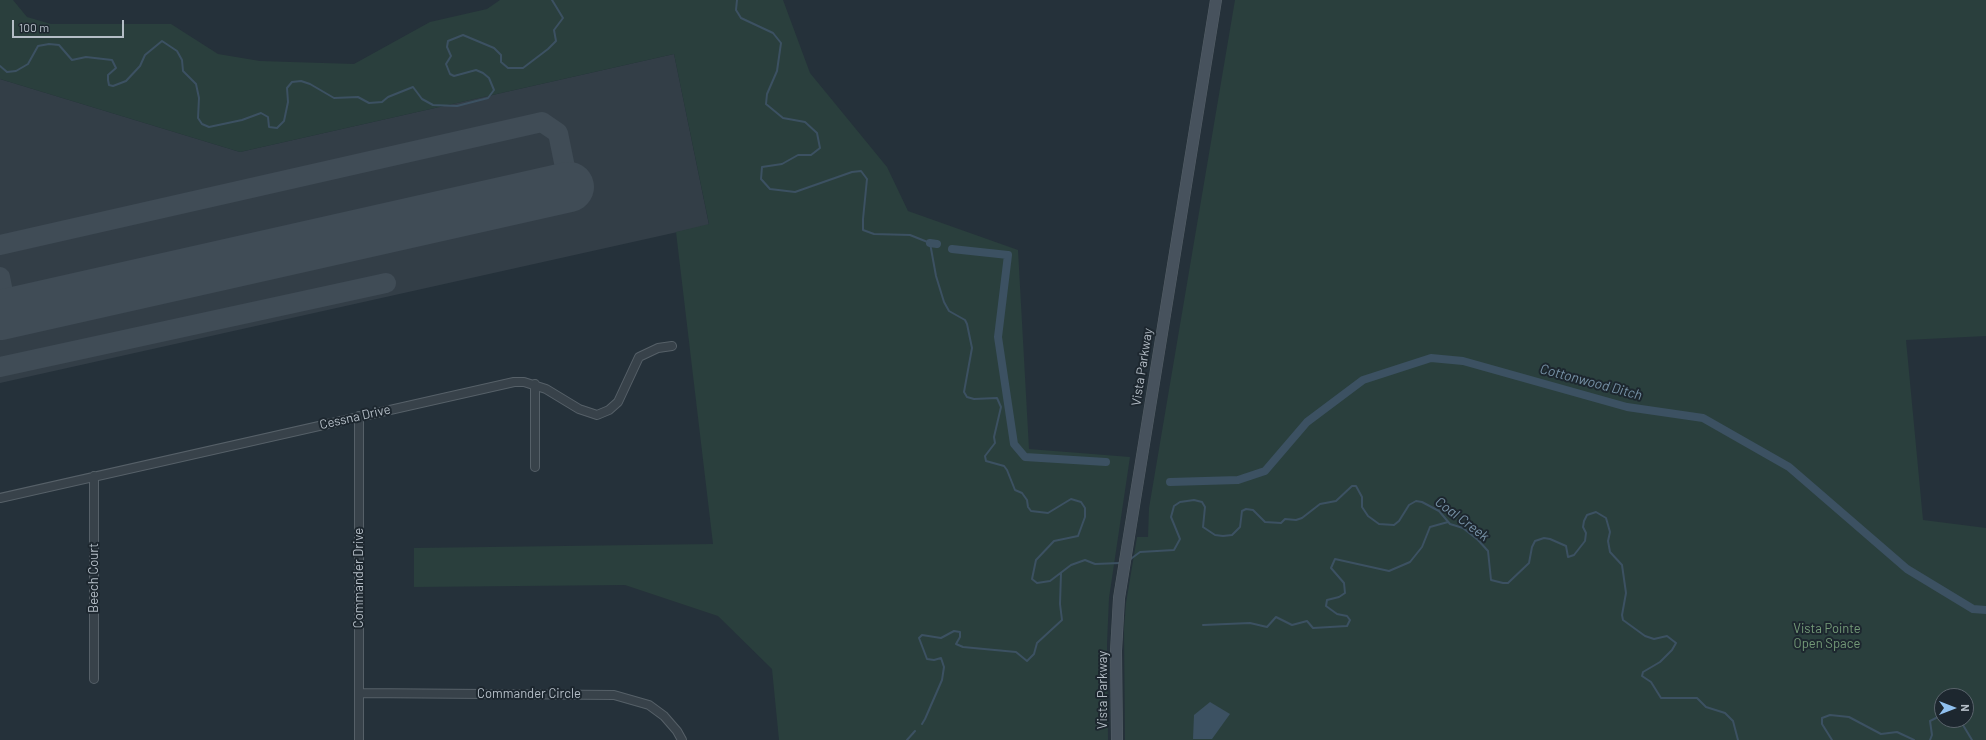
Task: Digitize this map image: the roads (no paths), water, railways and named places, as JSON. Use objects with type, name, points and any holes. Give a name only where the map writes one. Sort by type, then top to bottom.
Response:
[{"type":"street","name":"Vista Parkway","points":[[1117,740],[1116,651],[1119,598],[1216,0]]},
{"type":"street","name":"Cessna Drive","points":[[0,498],[514,382],[536,384],[587,413],[597,415],[605,413],[615,406],[621,398],[639,357],[658,348],[672,346]]},
{"type":"street","points":[[535,467],[536,384]]},
{"type":"street","name":"Commander Drive","points":[[359,416],[359,740]]},
{"type":"street","name":"Beech Court","points":[[94,476],[94,679]]},
{"type":"street","name":"Commander Circle","points":[[359,693],[614,695],[649,705],[664,716],[677,731],[682,740]]},
{"type":"water","points":[[1210,702],[1230,714],[1212,739],[1193,739],[1194,715]]},
{"type":"waterway","name":"Coal Creek","points":[[0,66],[7,72],[16,71],[28,64],[38,46],[49,44],[59,45],[72,60],[86,57],[112,60],[116,68],[108,75],[108,80],[109,85],[113,86],[126,81],[140,66],[145,55],[162,41],[177,51],[182,60],[183,71],[196,84],[199,98],[198,118],[202,124],[209,127],[242,120],[261,113],[268,117],[269,127],[277,128],[284,121],[288,102],[287,88],[292,82],[301,81],[310,84],[334,98],[358,97],[369,103],[382,102],[388,97],[413,87],[422,99],[433,105],[457,106],[488,98],[494,90],[489,78],[483,73],[476,70],[454,76],[450,74],[446,64],[451,56],[447,47],[448,41],[463,35],[494,48],[501,55],[501,62],[508,68],[523,68],[556,41],[554,30],[563,18],[552,0]]},
{"type":"waterway","name":"Coal Creek","points":[[737,0],[736,10],[741,18],[773,33],[781,43],[777,71],[767,94],[766,104],[783,118],[805,122],[817,133],[820,148],[811,155],[798,155],[782,164],[762,167],[761,179],[770,189],[795,192],[852,172],[861,171],[867,179],[863,230],[874,234],[910,235],[930,243],[936,276],[944,302],[949,311],[965,320],[967,324],[972,348],[964,392],[967,397],[974,399],[997,398],[1001,407],[994,437],[995,443],[985,456],[986,461],[1004,466],[1015,490],[1022,493],[1027,500],[1028,507],[1031,511],[1048,513],[1071,499],[1081,502],[1085,508],[1085,517],[1078,536],[1054,541],[1036,560],[1032,579],[1037,583],[1050,581],[1071,565],[1085,560],[1095,564],[1120,563]]},
{"type":"waterway","name":"Coal Creek","points":[[930,243],[937,244]]},
{"type":"waterway","name":"Cottonwood Ditch","points":[[952,249],[1008,255],[998,337],[1014,444],[1025,457],[1106,462]]},
{"type":"waterway","name":"Cottonwood Ditch","points":[[1170,482],[1238,480],[1265,471],[1307,422],[1363,380],[1431,358],[1463,361],[1627,407],[1703,418],[1789,467],[1907,569],[1973,609],[1986,610]]},
{"type":"waterway","name":"Coal Creek","points":[[1128,561],[1140,552],[1174,550],[1180,539],[1171,517],[1174,506],[1180,502],[1194,500],[1202,502],[1205,507],[1203,527],[1215,535],[1223,536],[1232,535],[1240,527],[1242,511],[1246,509],[1253,510],[1265,522],[1281,523],[1285,519],[1296,520],[1302,518],[1320,504],[1336,501],[1352,486],[1356,486],[1362,497],[1362,507],[1368,516],[1379,524],[1394,525],[1399,521],[1409,505],[1416,501],[1422,502],[1439,511],[1450,524],[1463,528],[1478,540],[1488,551],[1491,580],[1508,583],[1529,563],[1532,547],[1535,541],[1544,538],[1550,539],[1566,546],[1568,557],[1574,555],[1585,541],[1586,533],[1583,527],[1587,515],[1596,512],[1606,518],[1610,532],[1608,541],[1610,552],[1622,565],[1626,593],[1622,615],[1623,620],[1645,636],[1654,639],[1667,636],[1676,643],[1672,650],[1660,662],[1643,672],[1642,676],[1651,682],[1661,698],[1697,698],[1706,707],[1725,713],[1733,721],[1738,740]]},
{"type":"waterway","points":[[1203,625],[1250,623],[1267,627],[1276,617],[1292,625],[1307,621],[1313,628],[1347,626],[1350,620],[1347,616],[1337,614],[1326,606],[1327,600],[1339,597],[1345,593],[1344,583],[1331,568],[1335,559],[1389,571],[1410,562],[1422,547],[1430,527],[1448,522]]},
{"type":"waterway","points":[[922,724],[942,680],[944,667],[941,658],[934,660],[927,659],[919,638],[922,635],[941,638],[954,631],[960,632],[960,637],[956,644],[963,647],[1016,652],[1027,661],[1034,654],[1037,643],[1062,620],[1060,604],[1061,573]]},
{"type":"waterway","name":"Coal Creek","points":[[1832,740],[1822,724],[1822,718],[1830,715],[1849,717],[1881,734],[1897,732],[1914,740]]},
{"type":"waterway","name":"Coal Creek","points":[[1930,740],[1932,735],[1930,721],[1934,719]]},
{"type":"waterway","name":"Coal Creek","points":[[1965,728],[1972,740]]},
{"type":"waterway","points":[[907,740],[915,731]]},
{"type":"park label","name":"Vista Pointe Open Space","points":[[1827,636]]}]
